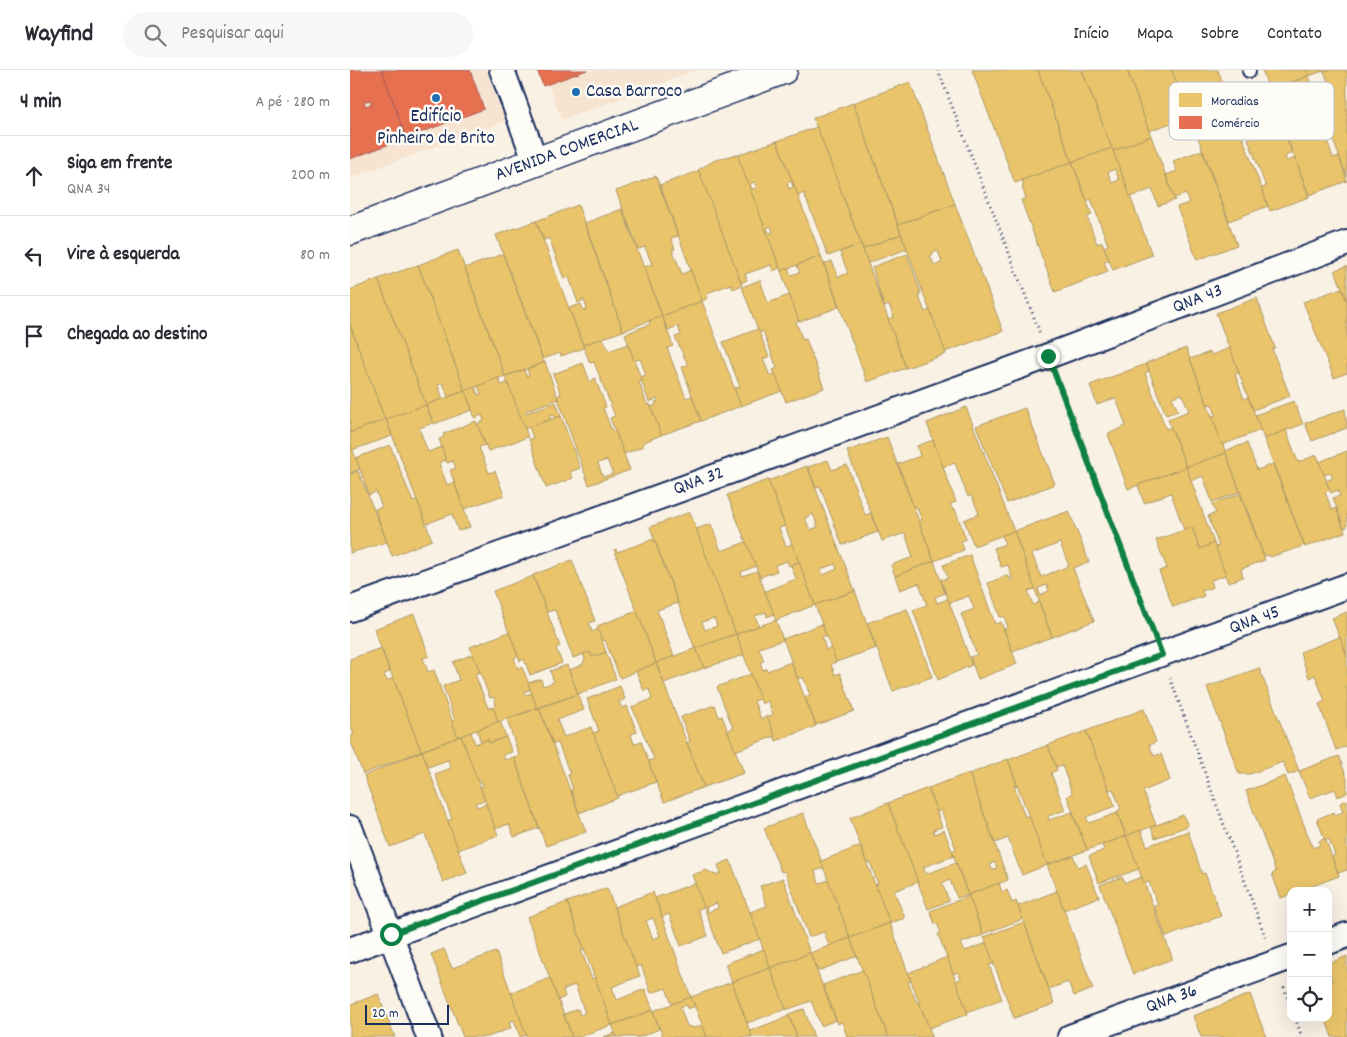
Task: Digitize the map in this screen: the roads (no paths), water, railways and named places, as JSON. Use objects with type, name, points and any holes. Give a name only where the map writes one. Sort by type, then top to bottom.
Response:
[{"type":"main road","name":"AVENIDA COMERCIAL","points":[[350,231],[783,70]]},
{"type":"street","points":[[502,70],[536,163]]},
{"type":"street","name":"QNA 43","points":[[1048,356],[1347,243]]},
{"type":"street","name":"QNA 32","points":[[350,609],[1048,356]]},
{"type":"street","name":"QNA 45","points":[[350,950],[1347,586]]},
{"type":"street","points":[[350,828],[429,1037]]},
{"type":"street","points":[[1332,941],[1347,935]]},
{"type":"street","name":"QNA 36","points":[[1070,1037],[1283,960]]},
{"type":"place","name":"Casa Barroco","points":[[576,92]]},
{"type":"place","name":"Edifício Pinheiro de Brito","points":[[436,98]]}]
